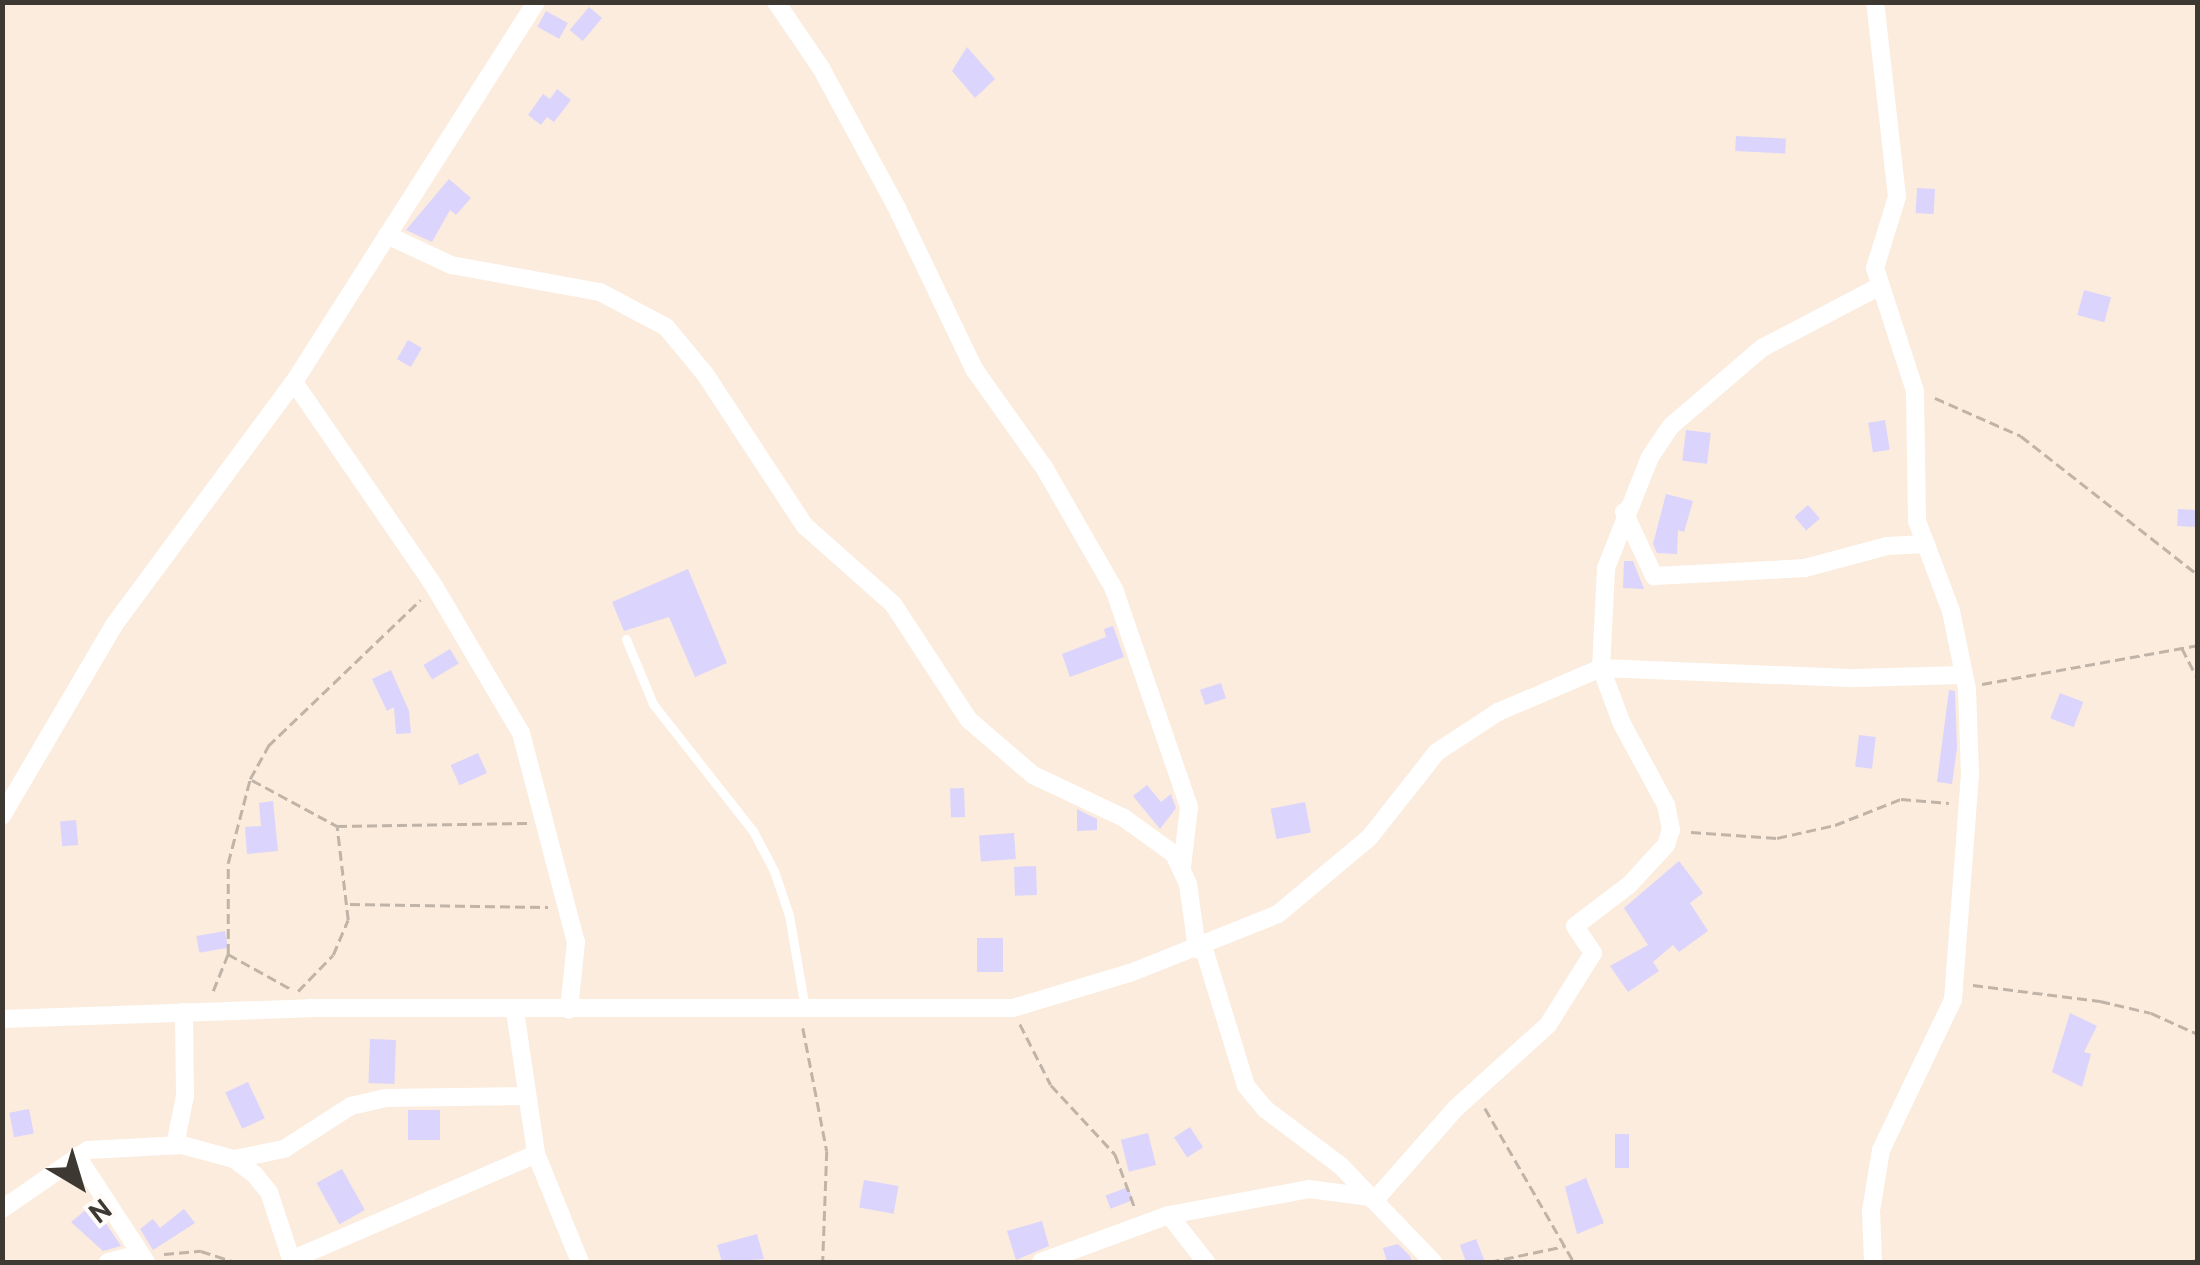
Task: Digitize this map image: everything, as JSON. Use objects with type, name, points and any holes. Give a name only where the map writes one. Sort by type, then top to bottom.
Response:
[{"type":"street","points":[[2,816],[114,624],[294,382],[536,2]]},
{"type":"street","points":[[776,2],[822,68],[896,206],[974,369],[1045,469],[1114,589],[1189,807],[1182,867],[1200,947],[1246,1086],[1372,1199],[1433,1262]]},
{"type":"street","points":[[1873,1262],[1871,1210],[1881,1150],[1945,1026],[1956,984],[1967,815],[1965,682],[1951,611],[1916,504],[1915,391],[1880,286],[1875,256],[1898,197],[1875,2]]},
{"type":"street","points":[[387,235],[450,265],[600,292],[666,327],[705,374],[805,526],[893,604],[970,720],[1033,775],[1146,832],[1182,867]]},
{"type":"street","points":[[1372,1199],[1456,1108],[1482,1090],[1548,1025],[1585,974],[1593,947],[1574,930],[1576,923],[1652,863],[1671,830],[1666,805],[1622,724],[1600,668],[1599,606],[1624,512],[1671,426],[1790,329],[1880,286]]},
{"type":"street","points":[[294,382],[434,586],[521,732],[570,907],[576,956],[568,1010]]},
{"type":"street","points":[[1624,512],[1654,576],[1805,568],[1926,544]]},
{"type":"street","points":[[2,1019],[310,1008],[803,1012],[1014,1008],[1242,932],[1304,895],[1368,838],[1437,752],[1498,712],[1600,668],[1965,682]]},
{"type":"street","points":[[515,1011],[524,1096],[536,1154],[580,1262]]},
{"type":"street","points":[[175,1145],[185,1096],[184,1012]]},
{"type":"street","points":[[2,1209],[77,1156],[175,1145],[234,1159],[284,1149],[351,1106],[385,1098],[524,1096]]},
{"type":"street","points":[[234,1159],[269,1192],[292,1261],[536,1154]]},
{"type":"street","points":[[77,1156],[143,1259],[108,1262]]},
{"type":"street","points":[[1040,1262],[1137,1223],[1309,1188],[1372,1199]]},
{"type":"street","points":[[1169,1215],[1206,1262]]},
{"type":"lane","points":[[626,640],[654,704],[753,831],[774,871],[789,915],[803,1012]]},
{"type":"path","points":[[1915,391],[2021,436],[2198,575]]},
{"type":"path","points":[[204,1011],[228,954],[228,863],[250,779],[268,746],[434,586]]},
{"type":"path","points":[[1965,682],[2198,645]]},
{"type":"path","points":[[2181,646],[2198,678]]},
{"type":"path","points":[[250,779],[337,826],[548,823]]},
{"type":"path","points":[[1671,830],[1776,838],[1923,796],[1942,798],[1967,815]]},
{"type":"path","points":[[296,993],[333,955],[350,904],[337,826]]},
{"type":"path","points":[[350,904],[570,907]]},
{"type":"path","points":[[228,954],[296,993],[310,1008]]},
{"type":"path","points":[[1956,984],[2100,1000],[2152,1012],[2198,1034]]},
{"type":"path","points":[[1014,1008],[1042,1073],[1115,1154],[1134,1195],[1137,1223]]},
{"type":"path","points":[[803,1012],[827,1151],[823,1262]]},
{"type":"path","points":[[1482,1090],[1488,1114],[1574,1262]]},
{"type":"path","points":[[1489,1262],[1565,1246]]},
{"type":"path","points":[[143,1259],[201,1251],[235,1262]]},
{"type":"path","points":[[2187,1262],[2198,1260]]},
{"type":"building","points":[[589,7],[602,18],[583,41],[570,30]]},
{"type":"building","points":[[546,11],[568,23],[559,39],[537,27]]},
{"type":"building","points":[[967,47],[995,79],[975,98],[952,71]]},
{"type":"building","points":[[557,89],[571,100],[554,122],[547,117],[541,125],[528,115],[543,94],[550,99]]},
{"type":"building","points":[[1736,136],[1786,139],[1785,154],[1735,151]]},
{"type":"building","points":[[449,179],[471,198],[456,215],[450,210],[432,242],[406,230]]},
{"type":"building","points":[[1917,188],[1935,189],[1934,214],[1916,213]]},
{"type":"building","points":[[2084,290],[2111,297],[2104,322],[2077,315]]},
{"type":"building","points":[[408,340],[422,348],[411,367],[397,359]]},
{"type":"building","points":[[1885,420],[1890,450],[1873,452],[1868,423]]},
{"type":"building","points":[[1686,430],[1711,433],[1707,464],[1682,461]]},
{"type":"building","points":[[1666,494],[1693,501],[1684,532],[1678,530],[1677,554],[1657,553],[1653,544]]},
{"type":"building","points":[[1808,505],[1820,519],[1806,530],[1794,517]]},
{"type":"building","points":[[2178,509],[2197,510],[2196,527],[2177,526]]},
{"type":"building","points":[[1624,561],[1633,561],[1644,589],[1623,588]]},
{"type":"building","points":[[688,569],[727,663],[695,677],[669,617],[624,631],[612,602]]},
{"type":"building","points":[[1113,626],[1124,657],[1070,677],[1062,654],[1106,637],[1104,629]]},
{"type":"building","points":[[450,649],[459,664],[432,680],[423,665]]},
{"type":"building","points":[[391,670],[409,711],[411,733],[396,734],[394,707],[387,711],[372,679]]},
{"type":"building","points":[[1221,683],[1226,698],[1205,705],[1200,690]]},
{"type":"building","points":[[1949,690],[1955,691],[1957,748],[1952,784],[1937,782]]},
{"type":"building","points":[[2060,693],[2083,702],[2074,727],[2050,718]]},
{"type":"building","points":[[1859,735],[1876,737],[1872,769],[1855,767]]},
{"type":"building","points":[[478,753],[487,773],[460,785],[451,765]]},
{"type":"building","points":[[1147,785],[1161,802],[1171,794],[1176,808],[1160,829],[1133,796]]},
{"type":"building","points":[[950,788],[964,788],[965,817],[951,817]]},
{"type":"building","points":[[273,801],[278,851],[247,854],[245,827],[261,826],[259,803]]},
{"type":"building","points":[[1305,802],[1311,832],[1277,839],[1271,809]]},
{"type":"building","points":[[1077,809],[1097,819],[1097,830],[1077,831]]},
{"type":"building","points":[[76,820],[78,845],[62,846],[60,821]]},
{"type":"building","points":[[1014,833],[1016,859],[981,861],[979,835]]},
{"type":"building","points":[[1679,861],[1703,893],[1690,903],[1708,931],[1679,952],[1673,945],[1653,962],[1659,971],[1628,992],[1610,966],[1648,945],[1624,908]]},
{"type":"building","points":[[1036,866],[1037,895],[1015,896],[1014,867]]},
{"type":"building","points":[[225,931],[228,948],[199,953],[196,936]]},
{"type":"building","points":[[977,938],[1003,938],[1003,972],[977,972]]},
{"type":"building","points":[[2070,1013],[2097,1026],[2084,1052],[2091,1054],[2082,1087],[2052,1072]]},
{"type":"building","points":[[370,1039],[396,1040],[394,1084],[368,1083]]},
{"type":"building","points":[[248,1082],[265,1118],[242,1129],[225,1093]]},
{"type":"building","points":[[29,1109],[34,1134],[14,1137],[9,1113]]},
{"type":"building","points":[[408,1110],[440,1110],[440,1140],[408,1140]]},
{"type":"building","points":[[1190,1127],[1203,1147],[1187,1157],[1174,1137]]},
{"type":"building","points":[[1148,1133],[1156,1165],[1129,1172],[1121,1140]]},
{"type":"building","points":[[1615,1134],[1629,1134],[1629,1168],[1615,1168]]},
{"type":"building","points":[[342,1169],[365,1210],[339,1224],[317,1183]]},
{"type":"building","points":[[1586,1178],[1604,1223],[1577,1234],[1565,1187]]},
{"type":"building","points":[[864,1180],[898,1186],[894,1214],[859,1208]]},
{"type":"building","points":[[1128,1187],[1133,1200],[1111,1209],[1106,1196]]},
{"type":"building","points":[[93,1204],[121,1246],[103,1251],[71,1222]]},
{"type":"building","points":[[184,1209],[195,1223],[153,1250],[140,1229],[153,1219],[160,1228]]},
{"type":"building","points":[[1042,1221],[1049,1246],[1016,1260],[1007,1231]]},
{"type":"building","points":[[757,1234],[764,1259],[722,1262],[717,1245]]},
{"type":"building","points":[[1476,1239],[1485,1262],[1466,1262],[1460,1245]]},
{"type":"building","points":[[1398,1244],[1412,1262],[1387,1262],[1383,1248]]}]
